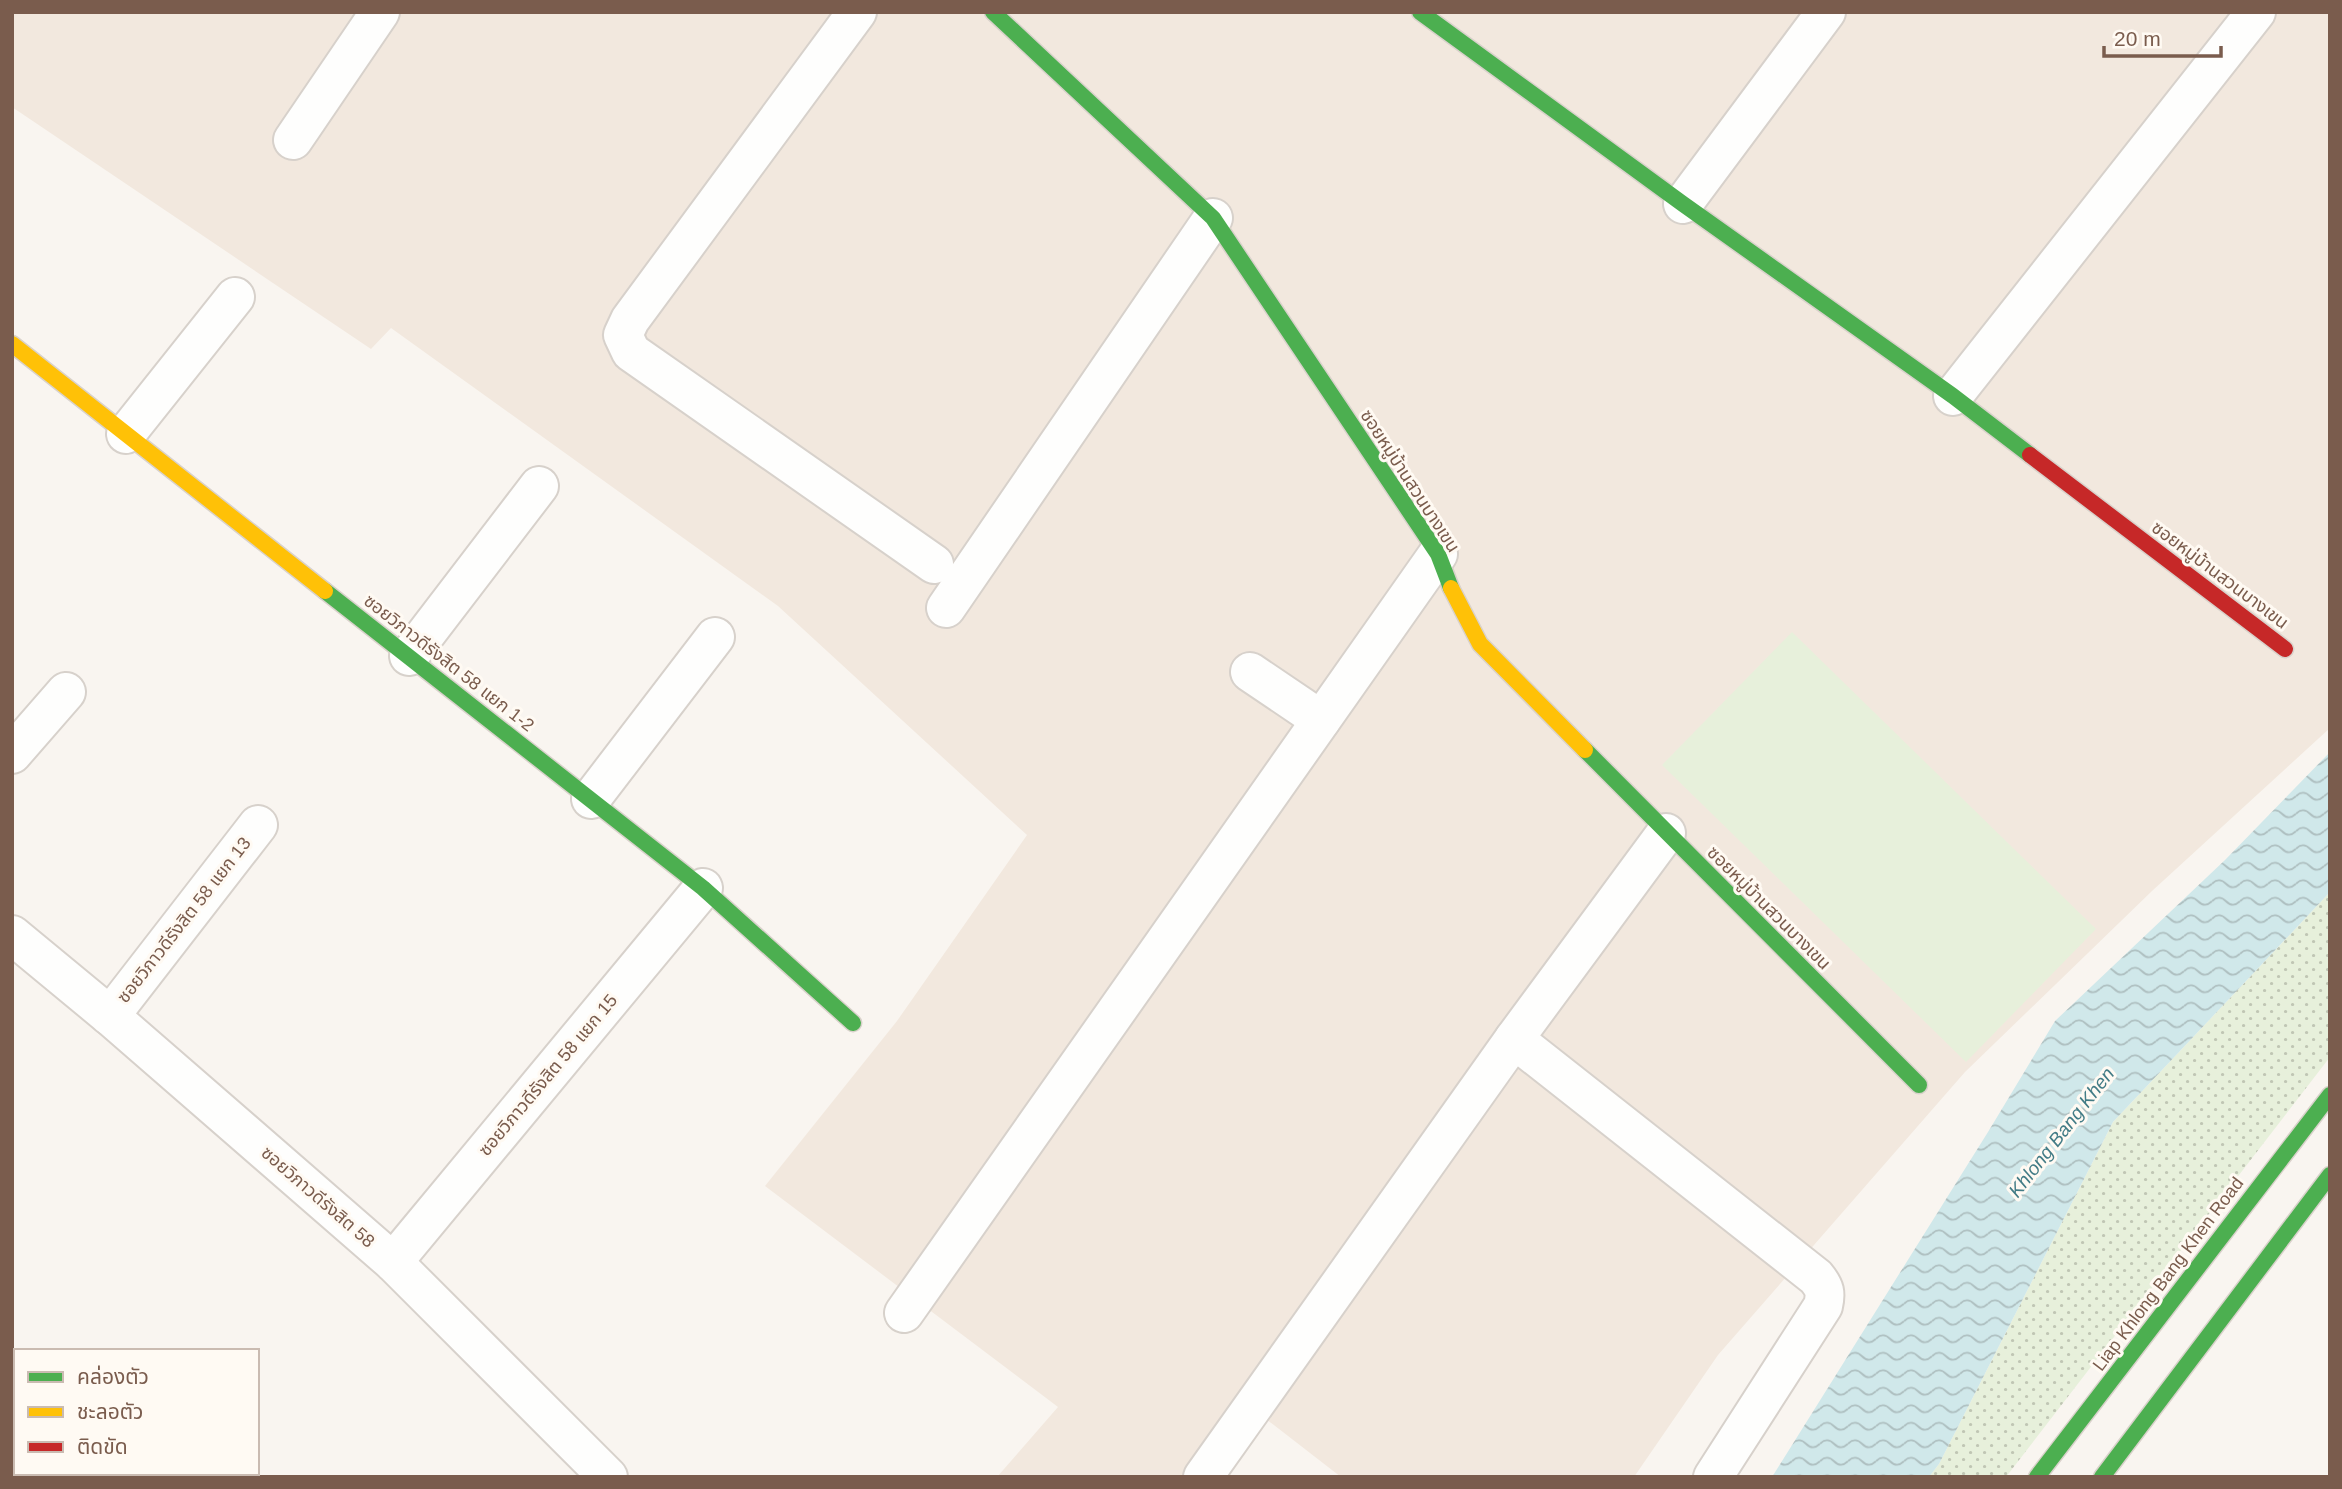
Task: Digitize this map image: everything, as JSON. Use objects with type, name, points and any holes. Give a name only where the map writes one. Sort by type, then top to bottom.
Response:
[{"type":"street","points":[[293,139],[380,12]]},
{"type":"street","points":[[857,12],[630,320],[623,335],[631,352],[934,564]]},
{"type":"street","name":"ซอยหมู่บ้านสวนบางเขน","points":[[993,12],[1213,218],[1438,554],[1456,601],[1480,644],[1919,1085]]},
{"type":"street","name":"ซอยหมู่บ้านสวนบางเขน","points":[[1420,12],[1953,396],[2285,649]]},
{"type":"street","points":[[1683,204],[1826,12]]},
{"type":"street","points":[[1953,396],[2256,12]]},
{"type":"street","points":[[946,608],[1213,218]]},
{"type":"street","points":[[126,434],[235,297]]},
{"type":"street","name":"ซอยวิภาวดีรังสิต 58 แยก 1-2","points":[[12,344],[704,888],[853,1023]]},
{"type":"street","points":[[409,656],[539,486]]},
{"type":"street","points":[[904,1313],[1438,554]]},
{"type":"street","points":[[591,799],[715,637]]},
{"type":"street","points":[[1250,672],[1321,720]]},
{"type":"street","points":[[12,754],[66,692]]},
{"type":"street","name":"ซอยวิภาวดีรังสิต 58 แยก 13","points":[[110,1016],[258,825]]},
{"type":"street","points":[[1203,1477],[1514,1038],[1666,833]]},
{"type":"street","name":"ซอยวิภาวดีรังสิต 58 แยก 15","points":[[393,1262],[704,888]]},
{"type":"street","name":"ซอยวิภาวดีรังสิต 58","points":[[12,935],[110,1016],[393,1262],[608,1477]]},
{"type":"street","points":[[1514,1038],[1823,1285],[1826,1294],[1823,1306],[1713,1477]]},
{"type":"street","name":"Liap Khlong Bang Khen Road","points":[[2037,1477],[2330,1095]]},
{"type":"street","points":[[2102,1477],[2330,1175]]},
{"type":"shaded area","points":[[12,12],[2330,12],[2330,728],[2152,891],[1965,1072],[1718,1355],[1634,1477],[1341,1477],[1266,1419],[1227,1477],[997,1477],[1058,1407],[765,1186],[897,1021],[1027,835],[778,606],[391,328],[371,349],[12,107]]},
{"type":"green space","points":[[1792,632],[2096,929],[1966,1062],[1662,765]]},
{"type":"green space","points":[[2330,892],[2330,1057],[2006,1477],[1929,1477],[1939,1464],[2113,1122]]},
{"type":"water","name":"Khlong Bang Khen","points":[[2330,752],[2330,892],[2113,1122],[1939,1464],[1929,1477],[1772,1477],[2055,1021],[2225,860]]},
{"type":"traffic: fast","points":[[993,12],[1213,218],[1438,554],[1451,588]]},
{"type":"traffic: fast","points":[[1420,12],[1953,396],[2030,455]]},
{"type":"traffic: fast","points":[[325,591],[703,888],[853,1023]]},
{"type":"traffic: fast","points":[[1585,750],[1919,1085]]},
{"type":"traffic: fast","points":[[2037,1477],[2330,1095]]},
{"type":"traffic: fast","points":[[2102,1477],[2330,1175]]},
{"type":"traffic: slow","points":[[12,344],[325,591]]},
{"type":"traffic: slow","points":[[1451,588],[1480,644],[1585,750]]},
{"type":"traffic: jam","points":[[2030,455],[2285,649]]}]
